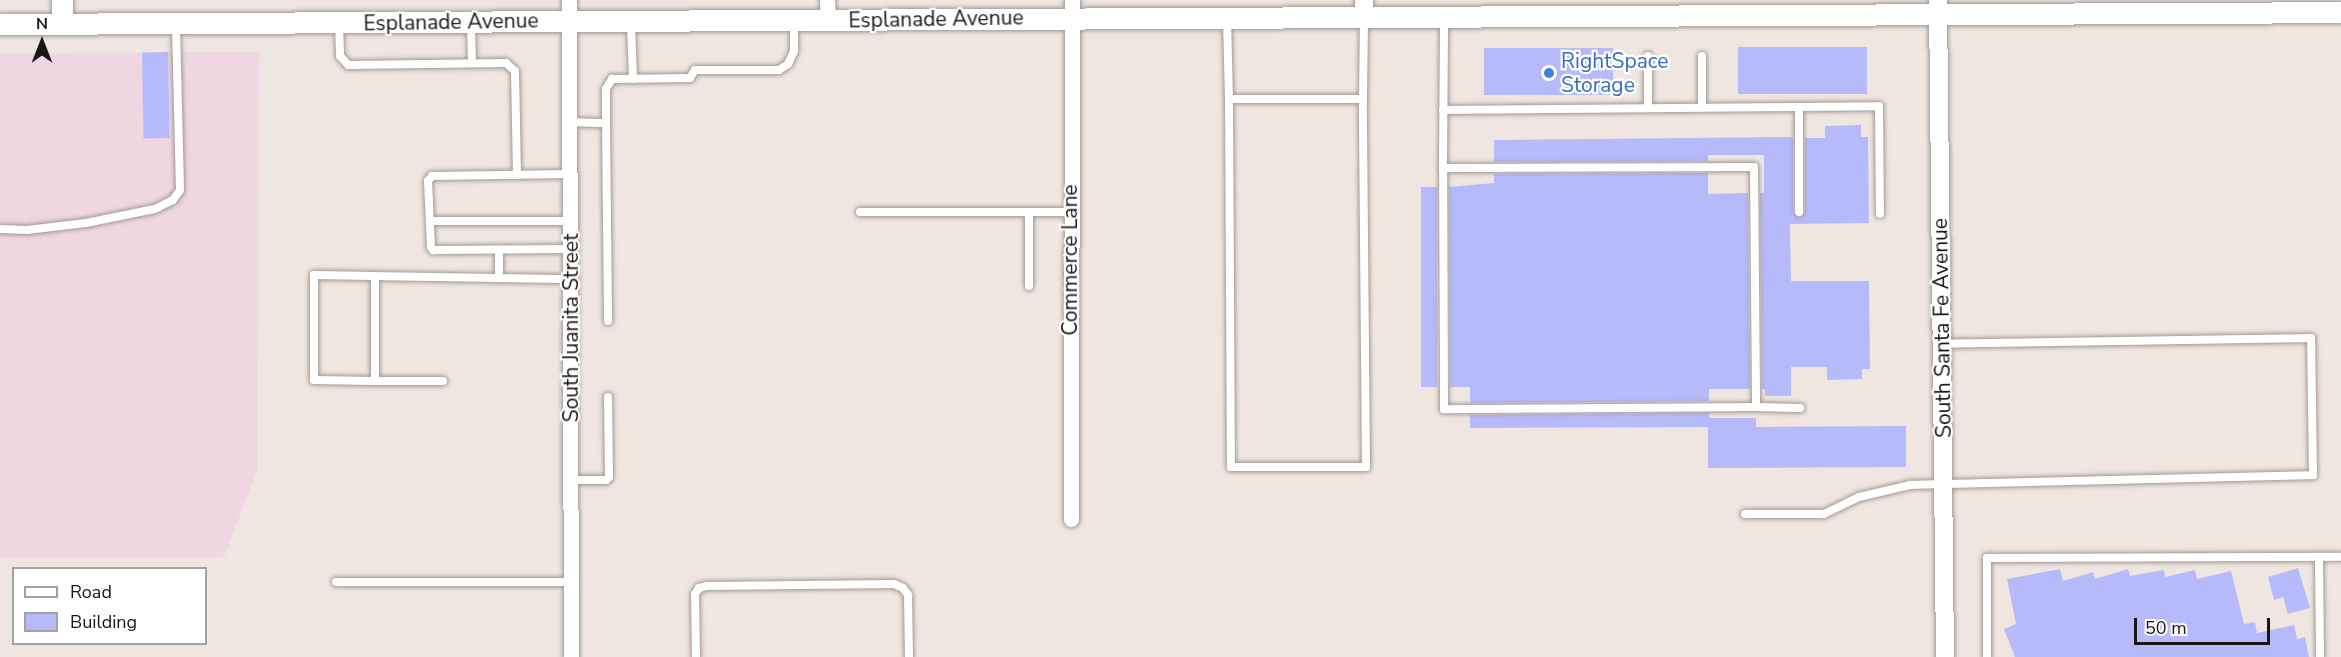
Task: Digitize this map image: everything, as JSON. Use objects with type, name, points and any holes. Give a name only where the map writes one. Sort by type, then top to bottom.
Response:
[{"type":"main road","points":[[62,0],[62,24]]},
{"type":"main road","name":"Esplanade Avenue","points":[[0,24],[471,21],[570,10],[631,20],[794,20],[827,10],[1071,9],[1227,16],[1364,8],[1444,15],[1562,7],[1938,6],[2341,12]]},
{"type":"street","name":"South Santa Fe Avenue","points":[[1938,6],[1945,657]]},
{"type":"street","name":"Commerce Lane","points":[[1071,9],[1071,519]]},
{"type":"street","name":"South Juanita Street","points":[[570,10],[571,657]]},
{"type":"lane","points":[[1227,16],[1231,467],[1366,467],[1364,8]]},
{"type":"lane","points":[[1444,15],[1444,409],[1800,408]]},
{"type":"lane","points":[[631,20],[633,79]]},
{"type":"lane","points":[[608,321],[606,89],[612,79],[690,78],[695,70],[779,70],[788,64],[794,51],[794,20]]},
{"type":"lane","points":[[471,21],[472,63]]},
{"type":"lane","points":[[339,23],[340,56],[348,65],[506,63],[515,71],[517,175]]},
{"type":"lane","points":[[0,228],[27,230],[86,223],[147,211],[173,200],[180,190],[176,24]]},
{"type":"lane","points":[[1648,56],[1648,108]]},
{"type":"lane","points":[[1702,56],[1702,107]]},
{"type":"lane","points":[[1229,99],[1363,99]]},
{"type":"lane","points":[[1799,106],[1799,212]]},
{"type":"lane","points":[[1443,110],[1879,106],[1880,214]]},
{"type":"lane","points":[[570,122],[606,123]]},
{"type":"lane","points":[[1443,168],[1754,167],[1756,407]]},
{"type":"lane","points":[[570,174],[432,177],[428,181],[433,250],[570,249]]},
{"type":"lane","points":[[860,212],[1070,212]]},
{"type":"lane","points":[[1029,212],[1029,286]]},
{"type":"lane","points":[[430,221],[570,221]]},
{"type":"lane","points":[[500,250],[500,277]]},
{"type":"lane","points":[[443,381],[314,381],[314,274],[571,279]]},
{"type":"lane","points":[[375,276],[375,381]]},
{"type":"lane","points":[[1745,514],[1824,514],[1858,497],[1910,485],[2313,475],[2311,338],[1942,344]]},
{"type":"lane","points":[[571,480],[606,480],[609,477],[608,397]]},
{"type":"lane","points":[[1987,657],[1987,558],[2341,557]]},
{"type":"lane","points":[[2319,558],[2320,657]]},
{"type":"lane","points":[[336,582],[571,582]]},
{"type":"lane","points":[[696,657],[695,594],[699,588],[707,586],[883,585],[903,588],[908,595],[909,657]]},
{"type":"shaded area","points":[[259,52],[257,471],[224,557],[0,558],[0,53]]},
{"type":"building","points":[[1738,47],[1867,47],[1867,94],[1738,94]]},
{"type":"building","name":"RightSpace Storage","points":[[1484,48],[1613,48],[1613,95],[1484,95]]},
{"type":"building","points":[[142,52],[168,52],[170,138],[144,138]]},
{"type":"building","points":[[1861,125],[1861,137],[1868,137],[1869,223],[1790,224],[1791,281],[1869,281],[1870,369],[1862,369],[1862,379],[1827,380],[1827,367],[1791,367],[1791,396],[1765,396],[1765,389],[1762,389],[1760,193],[1764,193],[1764,155],[1708,155],[1708,161],[1494,162],[1494,140],[1790,137],[1793,138],[1793,212],[1800,218],[1805,212],[1805,138],[1825,138],[1825,126]]},
{"type":"building","points":[[1708,173],[1708,194],[1748,193],[1750,389],[1709,389],[1709,401],[1470,403],[1470,387],[1450,387],[1449,187],[1494,183],[1494,174]]},
{"type":"building","points":[[1421,187],[1437,187],[1437,387],[1421,387]]},
{"type":"building","points":[[1709,413],[1709,418],[1756,418],[1756,427],[1906,426],[1906,467],[1708,468],[1708,427],[1470,428],[1470,415]]},
{"type":"building","points":[[2298,568],[2310,608],[2288,614],[2283,597],[2274,600],[2268,577]]},
{"type":"building","points":[[2060,569],[2063,581],[2093,572],[2095,579],[2128,569],[2130,576],[2164,570],[2165,577],[2195,570],[2197,579],[2231,571],[2244,624],[2255,622],[2257,633],[2294,625],[2297,639],[2305,637],[2309,657],[2015,657],[2004,629],[2016,624],[2007,579]]},
{"type":"place","name":"RightSpace Storage","points":[[1549,73]]}]
